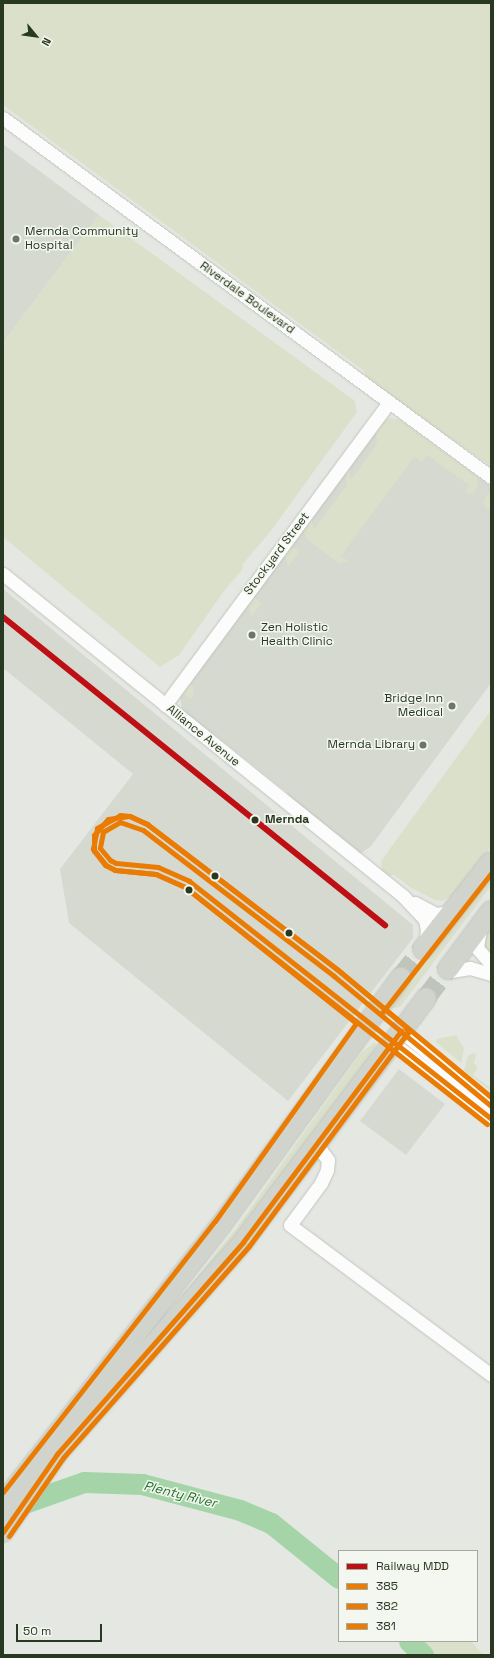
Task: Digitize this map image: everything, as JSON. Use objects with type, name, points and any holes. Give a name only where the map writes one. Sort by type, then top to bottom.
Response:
[{"type":"main road","points":[[423,949],[491,862]]},
{"type":"main road","points":[[449,970],[488,915]]},
{"type":"main road","points":[[3,1503],[221,1224],[370,1016],[401,977]]},
{"type":"main road","points":[[3,1532],[57,1454],[243,1242],[426,998]]},
{"type":"main road","points":[[370,1016],[397,1037]]},
{"type":"street","name":"Riverdale Boulevard","points":[[3,118],[491,477]]},
{"type":"street","name":"Stockyard Street","points":[[165,705],[389,402]]},
{"type":"street","name":"Alliance Avenue","points":[[3,574],[403,896],[425,920],[428,930],[423,949]]},
{"type":"street","name":"Alliance Avenue","points":[[403,896],[436,914],[453,912]]},
{"type":"street","points":[[488,915],[477,944],[479,952],[491,964]]},
{"type":"street","points":[[449,970],[470,968],[491,974]]},
{"type":"street","points":[[397,1037],[491,1106]]},
{"type":"street","points":[[397,1037],[491,1119]]},
{"type":"street","points":[[316,1144],[328,1160],[327,1170],[321,1183],[290,1225],[491,1375]]},
{"type":"shaded area","points":[[3,144],[99,215],[3,343]]},
{"type":"shaded area","points":[[390,418],[400,420],[491,487],[491,683],[371,846],[360,854],[289,800],[287,792],[213,733],[205,732],[199,727],[182,708],[180,697],[381,424]]},
{"type":"shaded area","points":[[3,589],[413,925],[413,938],[288,1101],[69,923],[60,869],[133,774],[3,668]]},
{"type":"shaded area","points":[[399,1069],[445,1104],[406,1155],[360,1121]]},
{"type":"green space","points":[[3,3],[491,3],[491,466],[386,394],[366,379],[364,371],[3,105]]},
{"type":"green space","points":[[99,215],[355,401],[357,412],[270,532],[243,564],[242,570],[224,591],[179,655],[160,667],[3,537],[3,343]]},
{"type":"green space","points":[[390,418],[400,420],[477,476],[478,486],[472,494],[468,494],[465,492],[469,485],[427,455],[422,462],[414,457],[341,556],[348,561],[340,564],[308,540],[303,530],[311,519],[314,530],[347,485],[346,472],[349,468],[351,480],[377,444],[376,431]]},
{"type":"green space","points":[[491,492],[491,512],[483,504],[486,496]]},
{"type":"green space","points":[[292,547],[300,550],[288,567],[285,554]]},
{"type":"green space","points":[[253,597],[261,603],[251,617],[248,604]]},
{"type":"green space","points":[[191,681],[194,694],[190,699],[183,693]]},
{"type":"green space","points":[[491,710],[491,847],[453,896],[441,901],[435,900],[411,888],[394,875],[387,876],[382,871],[381,861]]},
{"type":"green space","points":[[491,877],[491,886],[400,1007],[393,1008],[392,1001]]},
{"type":"green space","points":[[491,923],[491,957],[485,952],[482,938]]},
{"type":"green space","points":[[456,1035],[464,1048],[461,1063],[436,1042],[437,1039]]},
{"type":"green space","points":[[375,1042],[376,1045],[365,1065],[239,1232],[162,1320],[235,1230],[361,1053]]},
{"type":"green space","points":[[440,1053],[491,1095],[491,1102],[437,1054]]},
{"type":"green space","points":[[473,1053],[476,1054],[474,1063],[478,1068],[473,1075],[491,1088],[491,1091],[464,1071],[468,1056]]},
{"type":"green space","points":[[423,1642],[472,1642],[483,1655],[434,1655]]},
{"type":"waterway","name":"Plenty River","points":[[10,1508],[84,1482],[142,1484],[240,1510],[271,1523],[338,1577]]},
{"type":"waterway","name":"Plenty River","points":[[410,1642],[423,1655]]},
{"type":"tunnel","points":[[401,977],[423,949]]},
{"type":"tunnel","points":[[426,998],[448,969]]},
{"type":"rail line","name":"MDD","points":[[3,617],[385,925]]},
{"type":"transit line","name":"382","points":[[487,1124],[185,887],[156,874],[115,870],[106,865],[93,849],[97,828],[120,815],[130,816],[147,824],[338,970],[491,1097]]},
{"type":"transit line","name":"381","points":[[3,1492],[215,1221],[356,1023],[185,887],[156,874],[115,870],[105,865],[94,851],[94,835],[108,819],[129,816],[147,824],[338,970],[405,1026],[408,1032],[249,1246],[63,1458],[9,1536]]},
{"type":"transit line","name":"385","points":[[491,1106],[334,976],[143,830],[120,822],[103,832],[100,848],[110,860],[116,863],[158,867],[189,881],[491,1119]]},
{"type":"transit line","name":"382","points":[[381,1014],[491,873]]},
{"type":"transit line","name":"385","points":[[3,1532],[57,1454],[243,1242],[401,1031]]},
{"type":"place","name":"Mernda Community Hospital","points":[[16,239]]},
{"type":"place","name":"Zen Holistic Health Clinic","points":[[252,635]]},
{"type":"place","name":"Bridge Inn Medical","points":[[452,706]]},
{"type":"place","name":"Mernda Library","points":[[423,745]]},
{"type":"place","name":"Mernda","points":[[255,820]]}]
